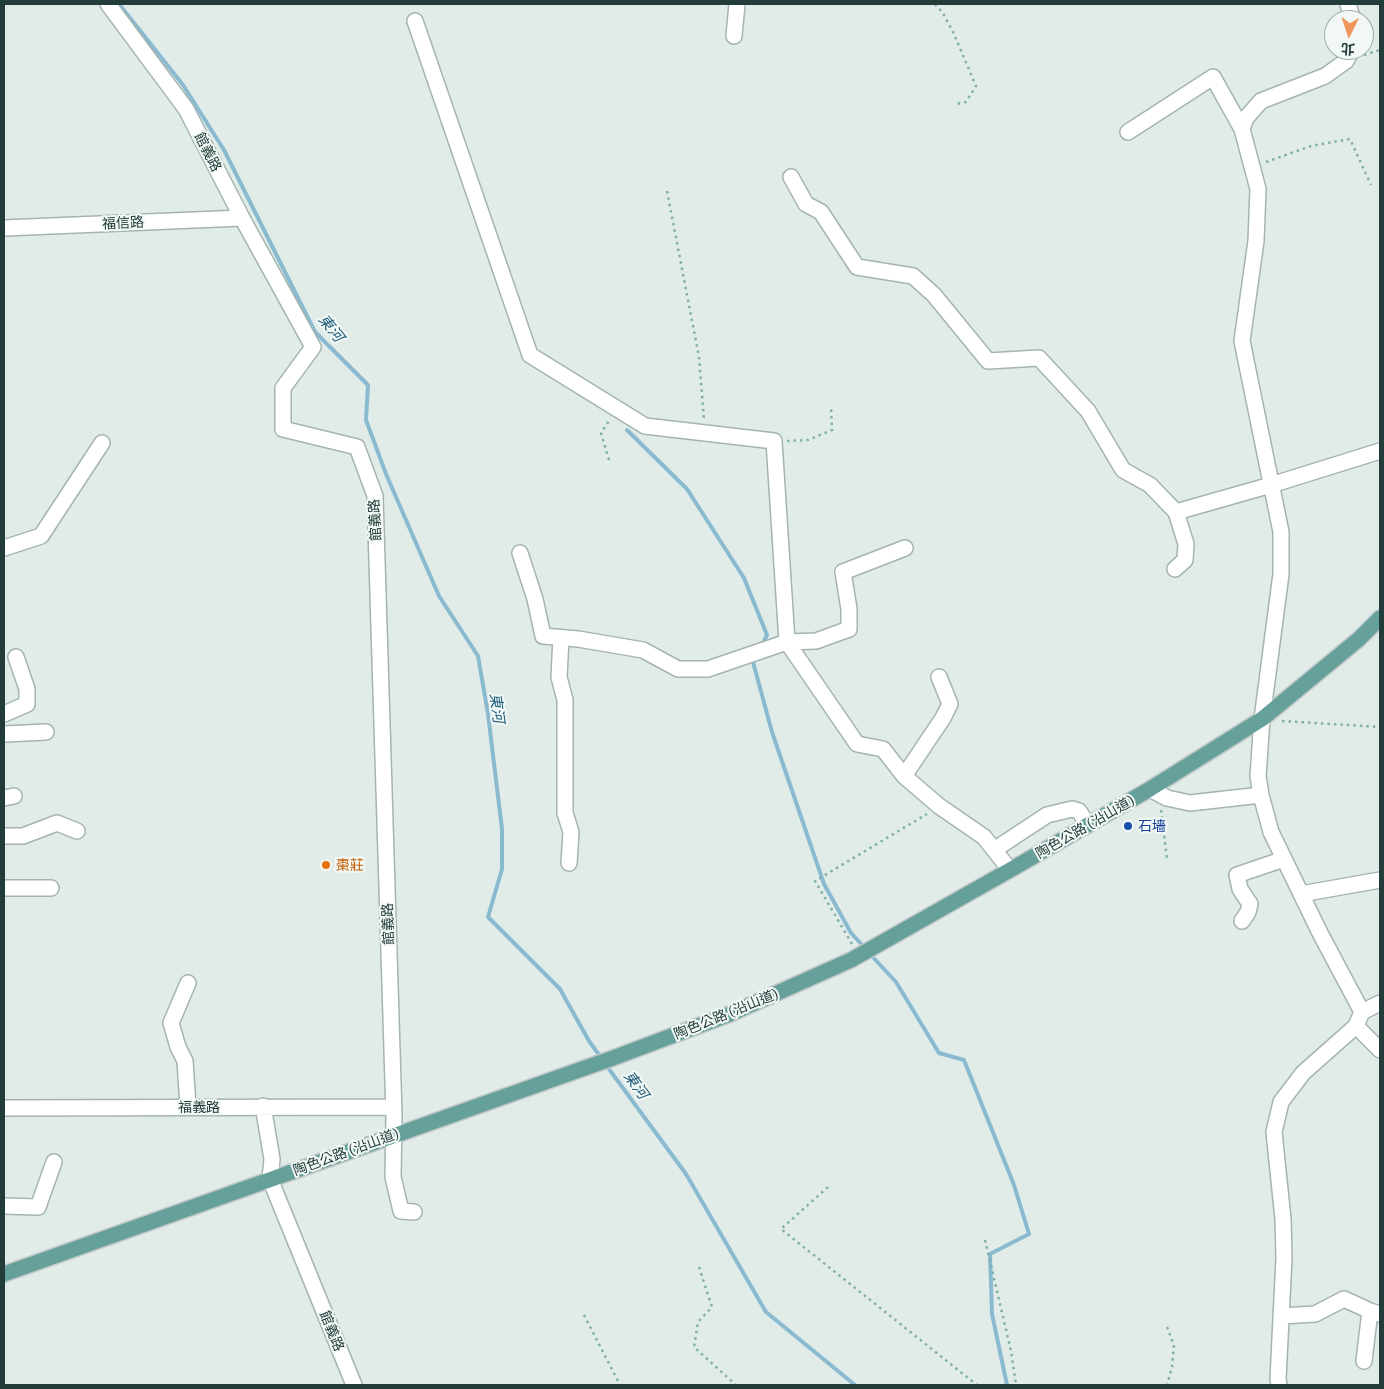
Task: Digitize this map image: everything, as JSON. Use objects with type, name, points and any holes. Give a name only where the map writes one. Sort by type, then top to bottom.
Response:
[{"type":"main road","name":"陶色公路 (沿山道)","points":[[4,1274],[613,1058],[730,1014],[856,957],[1150,789],[1262,719],[1359,639],[1380,618]]},
{"type":"street","name":"館義路","points":[[108,4],[186,109],[242,218],[313,347],[283,388],[283,429],[357,447],[375,496],[395,1134],[393,1177],[401,1211],[414,1212]]},
{"type":"street","points":[[734,36],[737,4]]},
{"type":"street","points":[[415,21],[530,356],[645,426],[774,441],[787,642],[857,744],[882,749],[904,776],[939,806],[984,837],[1010,870]]},
{"type":"street","points":[[1242,129],[1246,118],[1261,101],[1326,76],[1347,60]]},
{"type":"street","points":[[1128,132],[1213,77],[1242,129],[1258,189],[1256,241],[1242,341],[1281,532],[1281,574],[1262,719],[1258,776],[1271,832],[1320,933],[1362,1012]]},
{"type":"street","points":[[791,177],[806,204],[821,212],[857,267],[913,276],[934,295],[988,361],[1039,358],[1088,411],[1123,470],[1150,485],[1176,512],[1186,544],[1185,560],[1175,569]]},
{"type":"street","name":"福信路","points":[[4,228],[242,218]]},
{"type":"street","points":[[4,548],[41,536],[102,443]]},
{"type":"street","points":[[1176,512],[1271,486],[1380,451]]},
{"type":"street","points":[[520,553],[535,599],[543,636],[644,650],[678,669],[708,669],[787,642],[816,641],[850,629],[844,572],[905,548]]},
{"type":"street","points":[[561,638],[559,677],[565,700],[565,813],[571,832],[569,862]]},
{"type":"street","points":[[4,714],[27,704],[27,689],[16,657]]},
{"type":"street","points":[[904,776],[944,718],[950,704],[939,677]]},
{"type":"street","points":[[4,734],[46,732]]},
{"type":"street","points":[[1150,789],[1167,798],[1190,803],[1261,795]]},
{"type":"street","points":[[994,850],[1047,815],[1072,809],[1079,811],[1088,825]]},
{"type":"street","points":[[4,836],[23,836],[57,823],[77,831]]},
{"type":"street","points":[[1242,921],[1248,912],[1250,904],[1240,889],[1237,874],[1284,859]]},
{"type":"street","points":[[1301,894],[1380,880]]},
{"type":"street","points":[[4,888],[51,888]]},
{"type":"street","points":[[188,983],[171,1023],[178,1047],[185,1061],[188,1107]]},
{"type":"street","points":[[1279,1385],[1284,1258],[1283,1219],[1274,1132],[1281,1102],[1303,1073],[1356,1026],[1362,1012],[1380,1003]]},
{"type":"street","points":[[1356,1026],[1380,1050]]},
{"type":"street","name":"館義路","points":[[264,1106],[272,1159],[270,1179],[354,1385]]},
{"type":"street","name":"福義路","points":[[4,1108],[394,1107]]},
{"type":"street","points":[[4,1206],[38,1207],[54,1162]]},
{"type":"street","points":[[1281,1316],[1315,1314],[1344,1299],[1375,1312],[1364,1361]]},
{"type":"path","points":[[935,4],[943,13],[953,32],[976,86],[966,102],[956,104]]},
{"type":"path","points":[[1252,167],[1311,146],[1350,139],[1371,185]]},
{"type":"path","points":[[667,191],[699,357],[706,433]]},
{"type":"path","points":[[774,441],[808,440],[832,430],[831,406]]},
{"type":"path","points":[[609,460],[601,433],[617,409]]},
{"type":"path","points":[[1262,719],[1380,727]]},
{"type":"path","points":[[1150,789],[1160,802],[1167,859]]},
{"type":"path","points":[[856,957],[849,941],[814,881],[939,806]]},
{"type":"path","points":[[828,1187],[781,1229],[977,1385]]},
{"type":"path","points":[[985,1240],[1011,1351],[1016,1385]]},
{"type":"path","points":[[699,1267],[712,1307],[698,1322],[694,1347],[736,1385]]},
{"type":"path","points":[[584,1315],[620,1385]]},
{"type":"path","points":[[1167,1327],[1174,1345],[1172,1367],[1167,1385]]},
{"type":"waterway","name":"東河","points":[[119,4],[183,85],[224,150],[315,332],[368,385],[366,420],[386,474],[439,596],[478,656],[488,714],[502,829],[502,869],[488,917],[560,989],[589,1041],[602,1059]]},
{"type":"waterway","points":[[627,430],[687,489],[744,578],[767,635],[762,645]]},
{"type":"waterway","points":[[755,658],[753,662],[772,732],[824,884],[851,933],[864,947]]},
{"type":"waterway","points":[[870,954],[896,982],[939,1053],[964,1060],[1014,1185],[1029,1234],[990,1254],[992,1314],[1007,1385]]},
{"type":"waterway","name":"東河","points":[[606,1065],[686,1174],[766,1312],[855,1385]]},
{"type":"place","name":"石墻","points":[[1128,826]]},
{"type":"place","name":"棗莊","points":[[326,865]]}]
